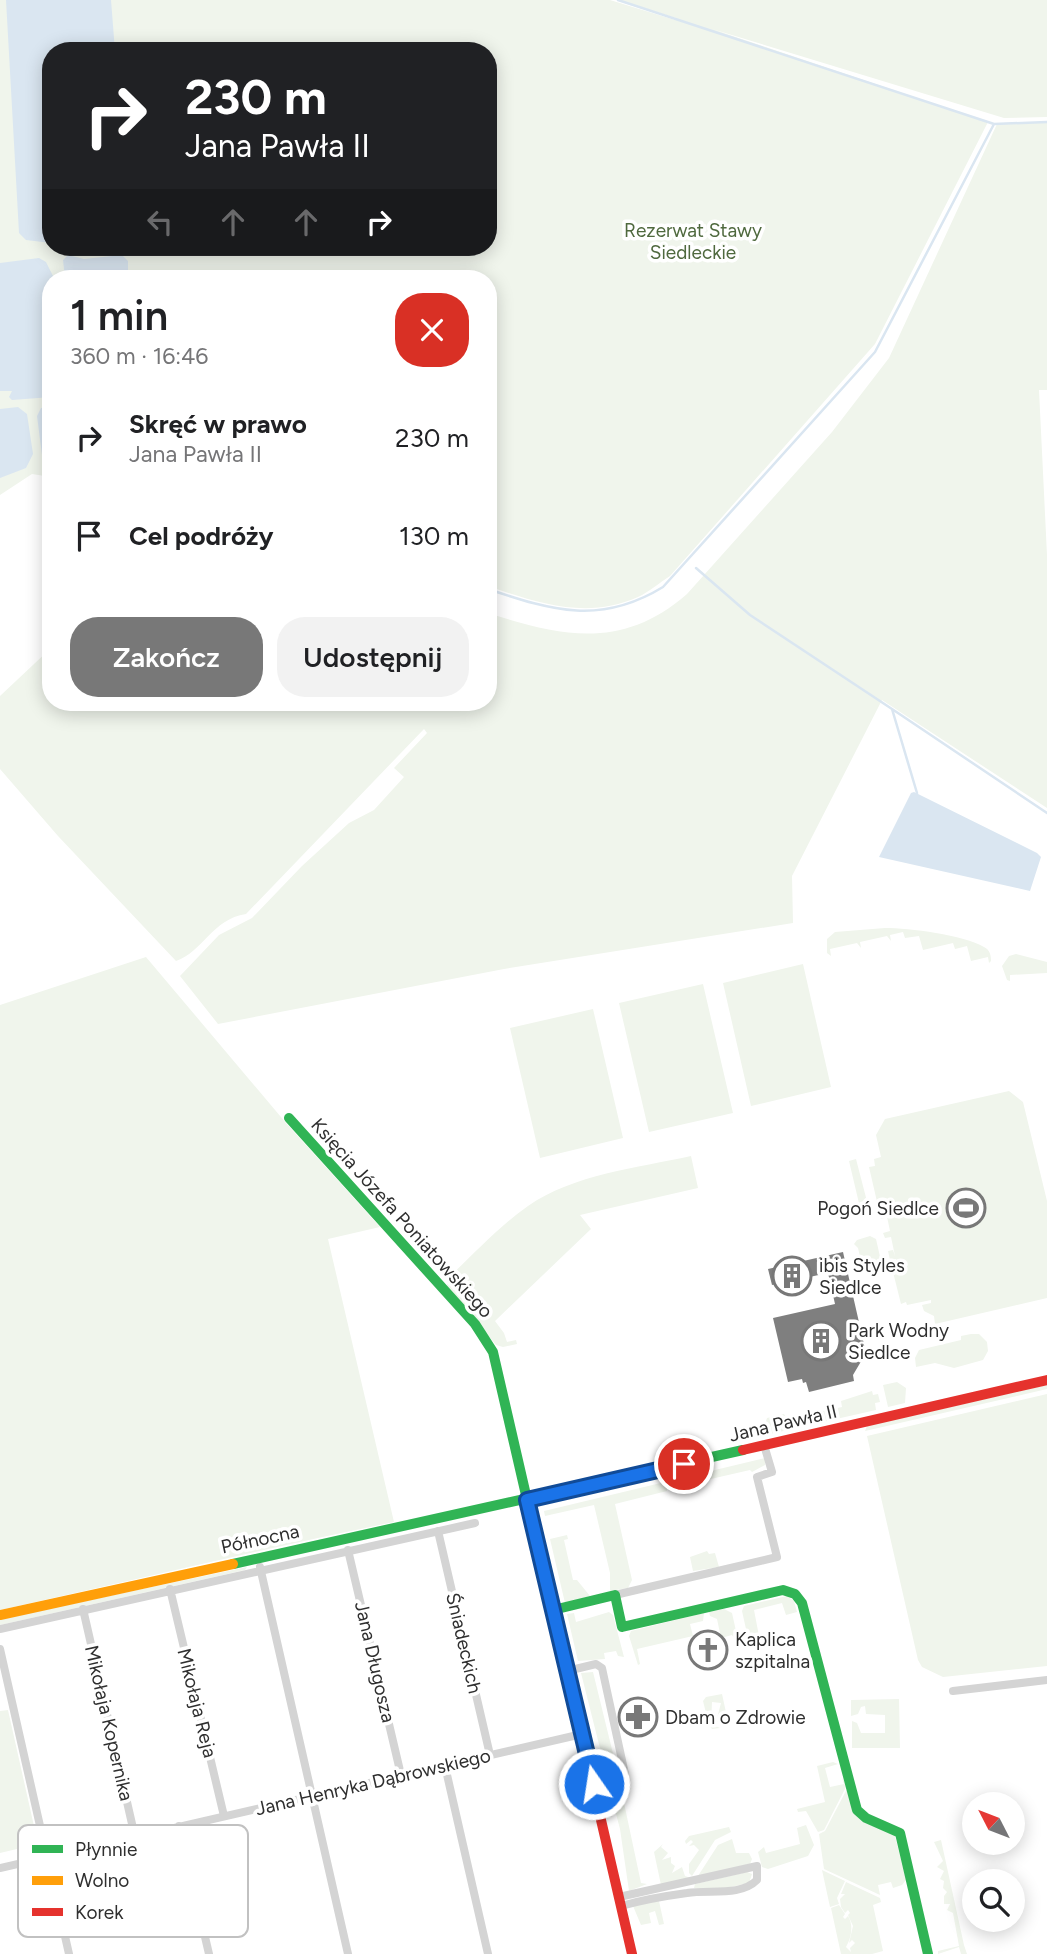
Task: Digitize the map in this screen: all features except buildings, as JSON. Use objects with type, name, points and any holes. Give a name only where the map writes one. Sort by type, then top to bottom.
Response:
[{"type":"street","name":"Księcia Józefa Poniatowskiego","points":[[289,1118],[483,1335],[493,1352],[632,1954]]},
{"type":"street","name":"Jana Pawła II","points":[[527,1500],[1047,1380]]},
{"type":"street","points":[[553,1610],[777,1557],[757,1477],[772,1472],[764,1445]]},
{"type":"street","name":"Północna","points":[[0,1615],[527,1500]]},
{"type":"street","name":"Północna","points":[[0,1629],[260,1569],[475,1524]]},
{"type":"street","name":"Śniadeckich","points":[[438,1531],[490,1755]]},
{"type":"street","name":"Jana Długosza","points":[[348,1550],[401,1775]]},
{"type":"street","points":[[258,1557],[348,1954]]},
{"type":"street","name":"Mikołaja Reja","points":[[170,1589],[225,1816]]},
{"type":"street","points":[[615,1595],[622,1627],[783,1590],[790,1591],[799,1598],[857,1810],[862,1817],[890,1825],[900,1833],[928,1954]]},
{"type":"street","name":"Mikołaja Kopernika","points":[[83,1609],[132,1825]]},
{"type":"street","points":[[0,1649],[41,1825]]},
{"type":"street","points":[[567,1671],[596,1664],[602,1668],[625,1774]]},
{"type":"street","points":[[953,1690],[1047,1680]]},
{"type":"street","name":"Jana Henryka Dąbrowskiego","points":[[184,1825],[582,1734]]},
{"type":"street","points":[[445,1766],[488,1954]]},
{"type":"street","name":"Jana Henryka Dąbrowskiego","points":[[0,1868],[18,1864]]},
{"type":"street","points":[[757,1866],[757,1880],[751,1886],[710,1894],[691,1892],[620,1901],[757,1866]]},
{"type":"green space","name":"Rezerwat Stawy Siedleckie","points":[[0,0],[610,0],[675,20],[676,18],[619,0],[1047,0],[1047,117],[1004,118],[712,29],[988,122],[875,344],[670,576],[638,597],[619,604],[581,608],[544,603],[497,589],[497,270],[42,270],[42,476],[32,474],[0,495]]},
{"type":"green space","points":[[1047,122],[1047,390],[1039,390],[1047,555],[1047,808],[882,700],[792,876],[793,923],[504,969],[218,1024],[180,976],[219,935],[252,918],[302,866],[349,823],[374,810],[404,777],[394,768],[427,733],[424,729],[246,914],[225,922],[194,951],[176,961],[58,836],[0,769],[0,696],[42,656],[42,711],[497,711],[497,616],[541,628],[591,634],[639,624],[663,612],[687,594],[832,432],[889,358],[997,124]]},
{"type":"green space","points":[[885,928],[922,931],[963,939],[986,948],[991,961],[989,963],[988,957],[971,961],[967,946],[955,949],[953,943],[923,950],[919,936],[905,938],[903,932],[890,935],[891,941],[887,936],[860,942],[861,948],[857,943],[830,949],[831,956],[827,953],[827,939],[835,932]]},
{"type":"green space","points":[[1016,954],[1047,962],[1047,973],[1010,975],[1010,981],[1007,980],[1002,966],[1009,956]]},
{"type":"green space","points":[[146,957],[286,1123],[380,1227],[328,1239],[394,1522],[0,1610],[0,1005]]},
{"type":"green space","points":[[803,964],[831,1087],[751,1106],[723,983]]},
{"type":"green space","points":[[703,984],[733,1113],[649,1132],[619,1003]]},
{"type":"green space","points":[[593,1009],[623,1138],[540,1158],[510,1028]]},
{"type":"green space","name":"Pogoń Siedlce","points":[[1009,1091],[1023,1102],[1047,1201],[1047,1298],[935,1324],[934,1316],[924,1311],[922,1305],[931,1303],[931,1300],[901,1304],[891,1264],[897,1263],[896,1259],[890,1260],[888,1251],[893,1250],[895,1256],[891,1237],[885,1238],[883,1233],[890,1231],[886,1212],[885,1218],[881,1219],[879,1210],[885,1209],[884,1205],[878,1206],[869,1167],[875,1166],[874,1159],[881,1157],[876,1135],[885,1119]]},
{"type":"green space","points":[[691,1156],[698,1188],[580,1215],[591,1229],[495,1321],[507,1342],[516,1340],[517,1344],[503,1347],[496,1345],[447,1285],[448,1278],[497,1231],[546,1195],[586,1179]]},
{"type":"green space","points":[[856,1159],[870,1213],[862,1216],[849,1161]]},
{"type":"green space","points":[[870,1236],[876,1239],[881,1261],[877,1266],[863,1269],[859,1265],[861,1261],[858,1248],[854,1244],[857,1240]]},
{"type":"green space","points":[[979,1334],[987,1342],[988,1351],[983,1360],[954,1368],[935,1363],[916,1367],[915,1358],[919,1350],[961,1340],[961,1336]]},
{"type":"green space","points":[[897,1382],[906,1388],[905,1403],[888,1407],[883,1385]]},
{"type":"green space","points":[[1047,1385],[1047,1389],[865,1431],[867,1426]]},
{"type":"green space","points":[[872,1391],[873,1395],[878,1394],[880,1402],[875,1403],[876,1410],[770,1434],[765,1424],[767,1418],[784,1414],[787,1419],[842,1407],[841,1401]]},
{"type":"green space","points":[[1047,1394],[1047,1666],[943,1677],[922,1667],[918,1660],[867,1436]]},
{"type":"green space","points":[[765,1458],[765,1465],[752,1472],[750,1470],[667,1489],[615,1504],[632,1580],[628,1588],[610,1591],[610,1573],[594,1505],[545,1516],[544,1511]]},
{"type":"green space","points":[[567,1535],[568,1539],[564,1540],[573,1580],[577,1580],[590,1596],[565,1603],[550,1539]]},
{"type":"green space","points":[[707,1551],[709,1554],[715,1553],[719,1567],[693,1571],[690,1557]]},
{"type":"green space","points":[[247,1567],[245,1570],[0,1625],[0,1619]]},
{"type":"green space","points":[[787,1596],[794,1601],[797,1612],[786,1615],[782,1603],[754,1610],[759,1636],[748,1638],[742,1611],[744,1606]]},
{"type":"green space","points":[[724,1609],[732,1613],[738,1640],[736,1641],[732,1635],[721,1638],[717,1619],[710,1616],[709,1612]]},
{"type":"green space","points":[[609,1612],[613,1615],[624,1657],[618,1656],[616,1651],[604,1653],[605,1659],[578,1661],[567,1614],[574,1613],[576,1622]]},
{"type":"green space","points":[[704,1613],[703,1621],[690,1624],[693,1636],[637,1649],[638,1665],[629,1636],[631,1631]]},
{"type":"green space","points":[[593,1672],[618,1774],[614,1775],[615,1779],[608,1780],[581,1673]]},
{"type":"green space","points":[[722,1694],[729,1726],[725,1727],[724,1722],[716,1722],[721,1703],[712,1702],[711,1724],[720,1728],[712,1729],[703,1701],[706,1697]]},
{"type":"green space","points":[[899,1699],[900,1748],[852,1748],[852,1721],[857,1723],[861,1733],[885,1733],[885,1715],[866,1714],[865,1706],[861,1707],[858,1714],[851,1716],[851,1700]]},
{"type":"green space","points":[[8,1710],[34,1825],[18,1825],[18,1849],[0,1853],[0,1711]]},
{"type":"green space","points":[[833,1762],[838,1764],[825,1768],[830,1787],[844,1784],[842,1778],[847,1785],[824,1830],[818,1832],[806,1811],[798,1812],[797,1809],[825,1802],[817,1766]]},
{"type":"green space","points":[[620,1784],[641,1883],[647,1884],[629,1891],[620,1829],[609,1787]]},
{"type":"green space","points":[[848,1787],[854,1809],[861,1820],[894,1832],[906,1880],[902,1885],[893,1888],[891,1882],[878,1885],[880,1895],[824,1869],[819,1834],[825,1831]]},
{"type":"green space","points":[[806,1825],[814,1845],[808,1856],[768,1869],[762,1867],[758,1852],[764,1847],[766,1853],[800,1844],[797,1828]]},
{"type":"green space","points":[[729,1827],[731,1832],[715,1840],[692,1876],[689,1873],[689,1864],[699,1850],[694,1845],[689,1846],[693,1842],[691,1840],[686,1844],[685,1841],[689,1836]]},
{"type":"green space","points":[[732,1839],[736,1853],[749,1853],[752,1859],[750,1864],[698,1876],[718,1845]]},
{"type":"green space","points":[[941,1840],[967,1954],[961,1954],[959,1947],[938,1954],[938,1951],[959,1946],[953,1913],[947,1910],[950,1904],[944,1904],[947,1892],[943,1888],[944,1881],[940,1879],[944,1871],[937,1867],[943,1861],[934,1842]]},
{"type":"green space","points":[[663,1844],[661,1847],[668,1853],[662,1860],[671,1857],[671,1863],[675,1866],[672,1873],[682,1867],[685,1876],[691,1878],[661,1885],[654,1852]]},
{"type":"green space","points":[[822,1870],[845,1881],[837,1898],[839,1904],[830,1907]]},
{"type":"green space","points":[[747,1872],[752,1874],[749,1883],[712,1891],[694,1888],[695,1884]]},
{"type":"green space","points":[[846,1882],[880,1898],[881,1902],[873,1905],[883,1951],[872,1954],[841,1954],[831,1908],[839,1905],[845,1914],[843,1917],[845,1919],[848,1916],[850,1920],[851,1932],[846,1947],[851,1952],[850,1948],[855,1943],[852,1940],[849,1943],[853,1926],[848,1915],[850,1913],[848,1910],[845,1913],[841,1907],[840,1899],[845,1894],[841,1894]]},
{"type":"green space","points":[[659,1901],[664,1924],[659,1925],[655,1911],[649,1913],[651,1923],[641,1925],[633,1906]]},
{"type":"shaded area","points":[[6,0],[111,0],[114,42],[42,42],[42,242],[26,240],[19,233]]},
{"type":"shaded area","points":[[67,256],[84,259],[123,256],[128,261],[128,270],[64,270],[63,260]]},
{"type":"shaded area","points":[[39,258],[46,262],[50,270],[42,270],[42,398],[12,400],[9,397],[12,391],[0,391],[0,263]]},
{"type":"shaded area","points":[[18,407],[27,414],[33,454],[26,468],[0,478],[0,409]]},
{"type":"shaded area","points":[[42,408],[42,455],[37,416]]},
{"type":"shaded area","points":[[914,792],[1037,853],[1041,857],[1030,891],[879,857],[911,793]]},
{"type":"waterway","points":[[618,0],[994,124],[1047,122]]},
{"type":"waterway","points":[[497,592],[556,608],[598,610],[640,599],[663,587],[875,352],[994,124]]},
{"type":"waterway","points":[[696,568],[750,615],[892,709],[917,793]]},
{"type":"waterway","points":[[892,709],[1047,813]]},
{"type":"traffic: fast","points":[[289,1118],[475,1324],[493,1352],[564,1660]]},
{"type":"traffic: fast","points":[[233,1564],[743,1450]]},
{"type":"traffic: fast","points":[[553,1610],[615,1595],[622,1627],[783,1590],[795,1594],[802,1603],[857,1810],[866,1818],[900,1833],[928,1954]]},
{"type":"traffic: slow","points":[[0,1615],[233,1564]]},
{"type":"traffic: jam","points":[[743,1450],[1047,1380]]},
{"type":"traffic: jam","points":[[564,1660],[632,1954]]},
{"type":"place","name":"Pogoń Siedlce","points":[[966,1208]]},
{"type":"place","name":"ibis Styles Siedlce","points":[[792,1276]]},
{"type":"place","name":"Park Wodny Siedlce","points":[[821,1341]]},
{"type":"place","name":"Kaplica szpitalna","points":[[708,1650]]},
{"type":"place","name":"Dbam o Zdrowie","points":[[638,1717]]},
{"type":"route","points":[[594,1784],[527,1500],[684,1464]]}]
